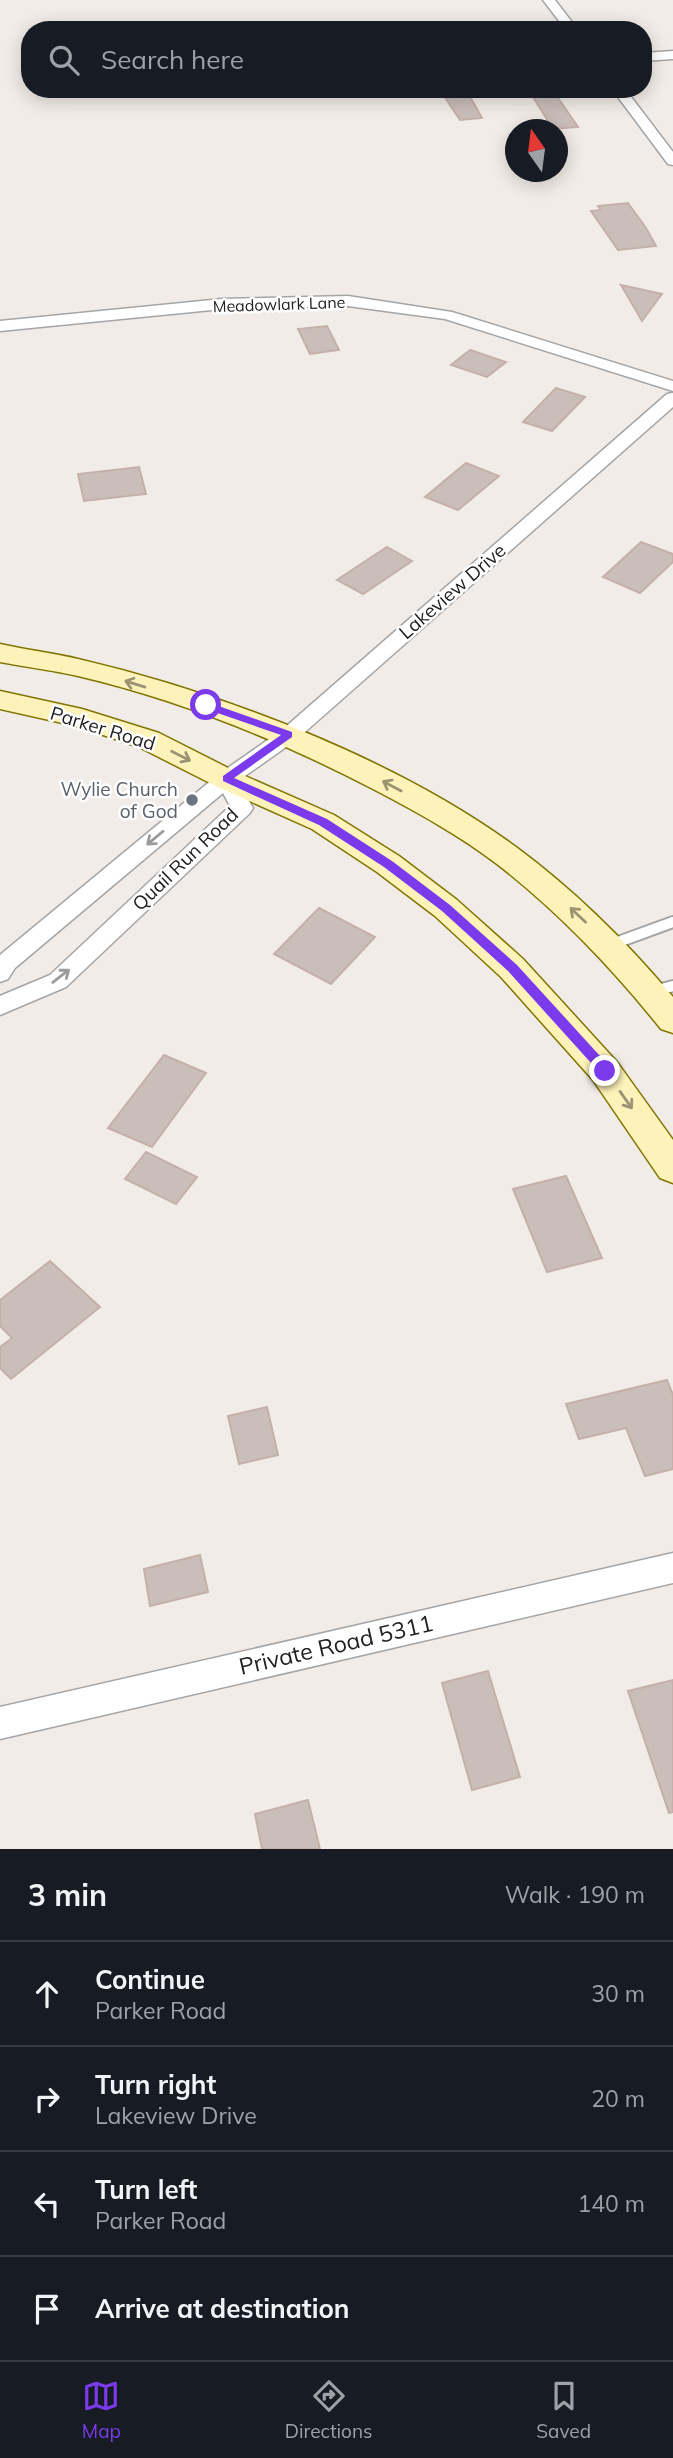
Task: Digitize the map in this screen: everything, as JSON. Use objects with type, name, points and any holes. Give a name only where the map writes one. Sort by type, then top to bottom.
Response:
[{"type":"main road","points":[[0,653],[87,669],[289,734],[356,766],[448,816],[519,865],[662,989],[673,1020]]},
{"type":"main road","name":"Parker Road","points":[[0,700],[82,718],[149,740],[226,779],[323,822],[388,864],[446,908],[512,968],[605,1071],[673,1168]]},
{"type":"street","points":[[550,0],[565,21]]},
{"type":"street","points":[[652,56],[673,55]]},
{"type":"street","points":[[625,98],[673,162]]},
{"type":"street","name":"Meadowlark Lane","points":[[0,327],[222,304],[348,301],[447,315],[673,386]]},
{"type":"street","name":"Lakeview Drive","points":[[226,779],[289,734],[673,398]]},
{"type":"street","name":"Quail Run Road","points":[[0,973],[7,962],[226,779],[242,808],[58,981],[0,1006]]},
{"type":"street","name":"Private Road 5311","points":[[0,1723],[673,1568]]},
{"type":"lane","points":[[610,945],[673,922]]},
{"type":"building","points":[[445,98],[471,98],[482,118],[460,120]]},
{"type":"building","points":[[534,98],[558,98],[578,127],[568,128],[568,119],[547,119]]},
{"type":"building","points":[[628,203],[656,246],[618,250],[591,211],[601,210],[598,206]]},
{"type":"building","points":[[621,285],[662,294],[642,321]]},
{"type":"building","points":[[327,326],[339,350],[310,354],[298,329]]},
{"type":"building","points":[[470,350],[506,362],[487,377],[451,365]]},
{"type":"building","points":[[556,388],[585,397],[552,431],[523,422]]},
{"type":"building","points":[[466,463],[499,476],[458,510],[425,497]]},
{"type":"building","points":[[139,467],[146,494],[84,501],[78,474]]},
{"type":"building","points":[[641,542],[673,554],[673,562],[640,593],[603,577]]},
{"type":"building","points":[[387,547],[412,561],[363,594],[337,580]]},
{"type":"building","points":[[319,908],[375,937],[331,984],[274,954]]},
{"type":"building","points":[[164,1055],[206,1073],[152,1147],[108,1128]]},
{"type":"building","points":[[146,1152],[197,1177],[176,1204],[125,1179]]},
{"type":"building","points":[[566,1176],[602,1258],[547,1272],[513,1189]]},
{"type":"building","points":[[50,1261],[100,1307],[11,1379],[0,1368],[0,1347],[12,1338],[0,1326],[0,1300]]},
{"type":"building","points":[[667,1380],[673,1395],[673,1469],[645,1476],[626,1428],[579,1439],[566,1404]]},
{"type":"building","points":[[267,1407],[278,1455],[239,1464],[228,1416]]},
{"type":"building","points":[[200,1555],[208,1592],[150,1606],[144,1569]]},
{"type":"building","points":[[488,1671],[520,1777],[472,1790],[442,1683]]},
{"type":"building","points":[[673,1680],[673,1812],[669,1813],[628,1691]]},
{"type":"building","points":[[308,1800],[320,1849],[262,1849],[255,1814]]},
{"type":"place","name":"Wylie Church of God","points":[[192,800]]},
{"type":"route","points":[[206,705],[289,734],[226,779],[323,822],[388,864],[446,908],[512,968],[605,1071]]}]
